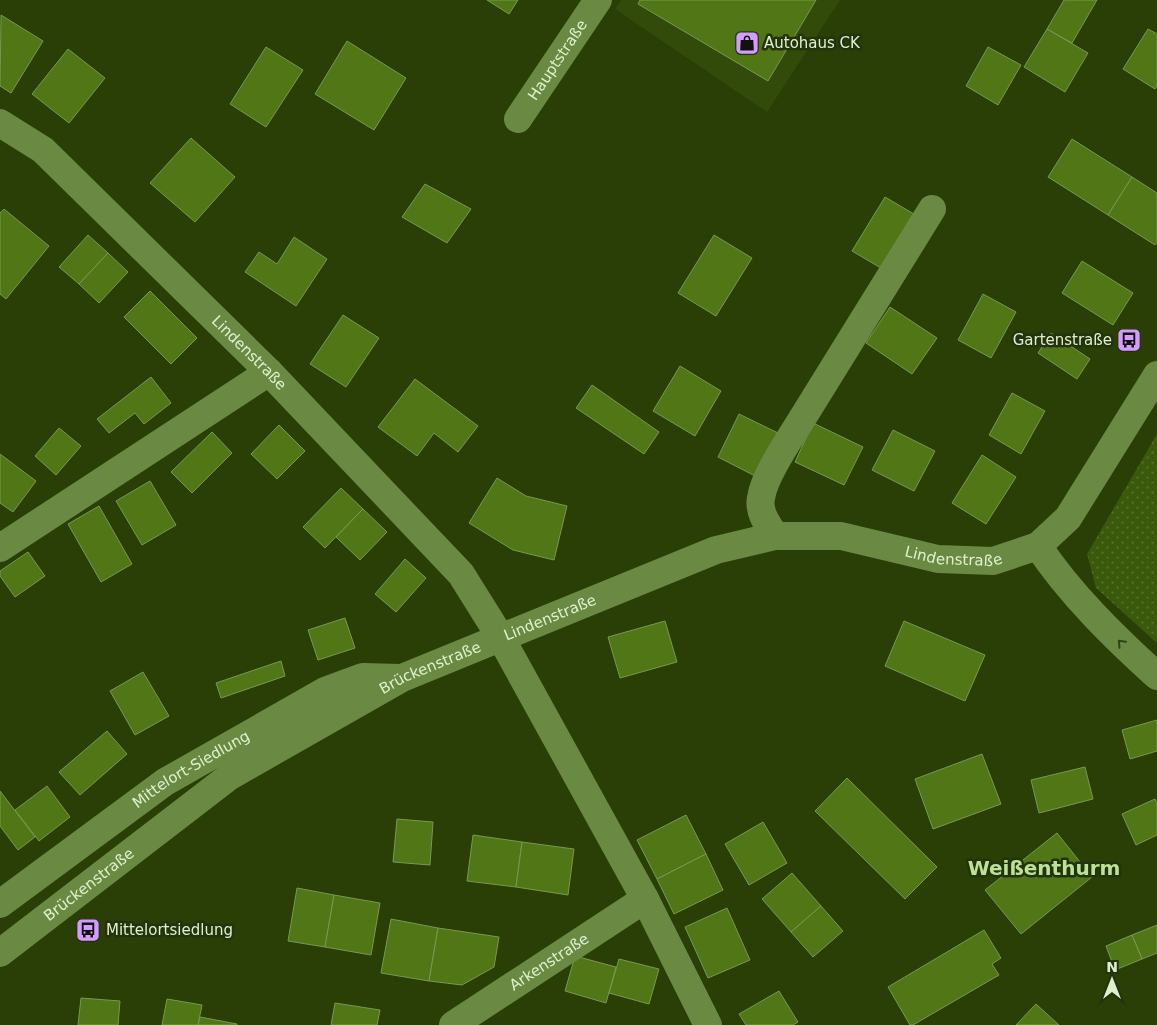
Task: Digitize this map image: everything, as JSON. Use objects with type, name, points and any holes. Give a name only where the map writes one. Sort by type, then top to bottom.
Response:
[{"type":"street","name":"Hauptstraße","points":[[518,119],[598,0]]},
{"type":"street","name":"Lindenstraße","points":[[0,123],[43,150],[269,372],[461,574],[501,638],[716,550],[775,536],[841,536],[938,559],[993,561],[1038,546]]},
{"type":"street","points":[[775,536],[764,518],[760,503],[763,490],[780,454],[932,209]]},
{"type":"street","points":[[0,548],[269,372]]},
{"type":"street","points":[[1157,375],[1068,518],[1038,546],[1055,572],[1127,649],[1157,676]]},
{"type":"street","points":[[501,638],[645,899],[708,1025]]},
{"type":"street","name":"Brückenstraße","points":[[0,953],[230,776],[402,678],[501,638]]},
{"type":"street","name":"Mittelort-Siedlung","points":[[0,904],[165,782],[325,691],[363,677],[402,678]]},
{"type":"street","name":"Arkenstraße","points":[[453,1025],[645,899]]},
{"type":"shaded area","points":[[621,0],[840,0],[767,112],[615,9]]},
{"type":"shaded area","points":[[1157,434],[1157,643],[1096,588],[1087,554]]},
{"type":"building","points":[[487,0],[518,0],[509,14]]},
{"type":"building","name":"Autohaus CK","points":[[640,0],[816,0],[768,81],[638,4]]},
{"type":"building","points":[[1064,0],[1097,0],[1072,43],[1047,29]]},
{"type":"building","points":[[1,15],[43,41],[11,93],[0,86]]},
{"type":"building","points":[[1047,29],[1088,53],[1065,92],[1024,67]]},
{"type":"building","points":[[1148,29],[1157,34],[1157,86],[1155,89],[1123,69]]},
{"type":"building","points":[[347,41],[406,78],[374,130],[315,94]]},
{"type":"building","points":[[266,47],[303,70],[266,127],[230,104]]},
{"type":"building","points":[[988,47],[1021,65],[998,105],[966,86]]},
{"type":"building","points":[[68,49],[105,78],[69,123],[32,94]]},
{"type":"building","points":[[191,138],[235,177],[195,222],[150,183]]},
{"type":"building","points":[[1072,139],[1132,177],[1108,215],[1048,177]]},
{"type":"building","points":[[1132,177],[1157,193],[1157,242],[1155,245],[1108,215]]},
{"type":"building","points":[[425,184],[471,209],[447,243],[402,217]]},
{"type":"building","points":[[885,197],[919,217],[886,271],[852,251]]},
{"type":"building","points":[[4,209],[49,246],[6,299],[0,294],[0,213]]},
{"type":"building","points":[[88,235],[108,253],[79,284],[59,267]]},
{"type":"building","points":[[714,235],[752,258],[716,316],[678,293]]},
{"type":"building","points":[[294,237],[327,259],[296,306],[245,272],[259,252],[277,264]]},
{"type":"building","points":[[108,253],[128,272],[99,303],[79,284]]},
{"type":"building","points":[[1082,261],[1133,293],[1113,325],[1062,293]]},
{"type":"building","points":[[150,291],[197,338],[171,364],[124,317]]},
{"type":"building","points":[[983,294],[1016,312],[991,358],[958,340]]},
{"type":"building","points":[[890,307],[937,338],[912,374],[866,343]]},
{"type":"building","points":[[343,315],[379,338],[346,387],[310,364]]},
{"type":"building","points":[[1051,333],[1090,359],[1077,379],[1038,353]]},
{"type":"building","points":[[680,366],[721,391],[695,436],[653,411]]},
{"type":"building","points":[[151,377],[171,403],[144,424],[135,413],[109,433],[97,419]]},
{"type":"building","points":[[415,379],[478,426],[458,452],[434,433],[417,456],[378,427]]},
{"type":"building","points":[[592,385],[659,432],[644,454],[576,408]]},
{"type":"building","points":[[1012,393],[1045,411],[1021,454],[989,435]]},
{"type":"building","points":[[739,414],[778,433],[757,477],[718,457]]},
{"type":"building","points":[[813,423],[863,447],[844,485],[795,462]]},
{"type":"building","points":[[279,425],[305,451],[277,479],[251,454]]},
{"type":"building","points":[[59,428],[81,446],[56,475],[35,456]]},
{"type":"building","points":[[893,430],[935,451],[914,491],[872,470]]},
{"type":"building","points":[[212,432],[232,453],[192,493],[171,472]]},
{"type":"building","points":[[0,454],[36,481],[13,512],[0,503]]},
{"type":"building","points":[[982,455],[1016,477],[986,524],[952,503]]},
{"type":"building","points":[[497,478],[526,496],[567,506],[554,560],[513,550],[469,523]]},
{"type":"building","points":[[150,481],[176,525],[142,545],[116,501]]},
{"type":"building","points":[[341,488],[363,509],[325,548],[303,527]]},
{"type":"building","points":[[99,506],[132,564],[101,582],[68,524]]},
{"type":"building","points":[[363,509],[387,532],[360,560],[336,537]]},
{"type":"building","points":[[28,552],[45,576],[15,597],[0,576],[0,571]]},
{"type":"building","points":[[405,559],[426,578],[396,612],[375,594]]},
{"type":"building","points":[[345,618],[355,648],[318,660],[308,630]]},
{"type":"building","points":[[665,621],[677,662],[620,678],[608,637]]},
{"type":"building","points":[[904,621],[985,655],[965,701],[885,666]]},
{"type":"building","points":[[281,661],[285,676],[221,698],[216,683]]},
{"type":"building","points":[[143,672],[169,716],[135,735],[110,691]]},
{"type":"building","points":[[1157,720],[1157,751],[1130,759],[1122,730]]},
{"type":"building","points":[[107,731],[127,754],[80,795],[59,772]]},
{"type":"building","points":[[982,754],[1001,804],[933,829],[915,779]]},
{"type":"building","points":[[1085,767],[1093,799],[1039,813],[1031,780]]},
{"type":"building","points":[[847,778],[937,867],[905,899],[815,811]]},
{"type":"building","points":[[47,786],[70,817],[39,841],[15,810]]},
{"type":"building","points":[[0,791],[35,837],[18,850],[0,826]]},
{"type":"building","points":[[1155,799],[1157,803],[1157,835],[1136,845],[1122,814]]},
{"type":"building","points":[[686,815],[706,854],[657,879],[637,840]]},
{"type":"building","points":[[397,819],[433,822],[430,865],[393,862]]},
{"type":"building","points":[[763,822],[787,863],[749,885],[725,844]]},
{"type":"building","points":[[1057,833],[1092,877],[1021,934],[985,890]]},
{"type":"building","points":[[473,835],[522,842],[516,887],[467,881]]},
{"type":"building","points":[[522,842],[574,849],[568,895],[516,887]]},
{"type":"building","points":[[706,854],[723,890],[674,914],[657,879]]},
{"type":"building","points":[[792,873],[821,906],[791,932],[762,899]]},
{"type":"building","points":[[297,888],[334,895],[325,947],[288,941]]},
{"type":"building","points":[[334,895],[380,903],[371,955],[325,947]]},
{"type":"building","points":[[821,906],[843,931],[813,957],[791,932]]},
{"type":"building","points":[[727,908],[750,960],[708,978],[685,927]]},
{"type":"building","points":[[391,919],[438,928],[429,981],[381,973]]},
{"type":"building","points":[[1157,925],[1157,953],[1142,959],[1132,935]]},
{"type":"building","points":[[438,928],[499,937],[494,967],[462,985],[429,981]]},
{"type":"building","points":[[984,930],[1001,958],[992,964],[999,975],[910,1025],[888,987]]},
{"type":"building","points":[[1132,935],[1142,959],[1115,970],[1106,946]]},
{"type":"building","points":[[575,956],[616,967],[606,1003],[565,991]]},
{"type":"building","points":[[619,959],[659,969],[649,1004],[609,993]]},
{"type":"building","points":[[779,991],[798,1022],[793,1025],[746,1025],[739,1014]]},
{"type":"building","points":[[81,998],[120,1001],[118,1025],[78,1025]]},
{"type":"building","points":[[167,999],[202,1005],[198,1025],[162,1025]]},
{"type":"building","points":[[335,1003],[380,1010],[377,1025],[331,1025]]},
{"type":"building","points":[[1036,1004],[1059,1025],[1016,1025]]},
{"type":"building","points":[[200,1017],[237,1024],[237,1025],[198,1025]]},
{"type":"place","name":"Autohaus CK","points":[[747,43]]},
{"type":"place","name":"Gartenstraße","points":[[1129,340]]},
{"type":"place","name":"Mittelortsiedlung","points":[[88,930]]},
{"type":"district","name":"Weißenthurm","points":[[1044,868]]}]
